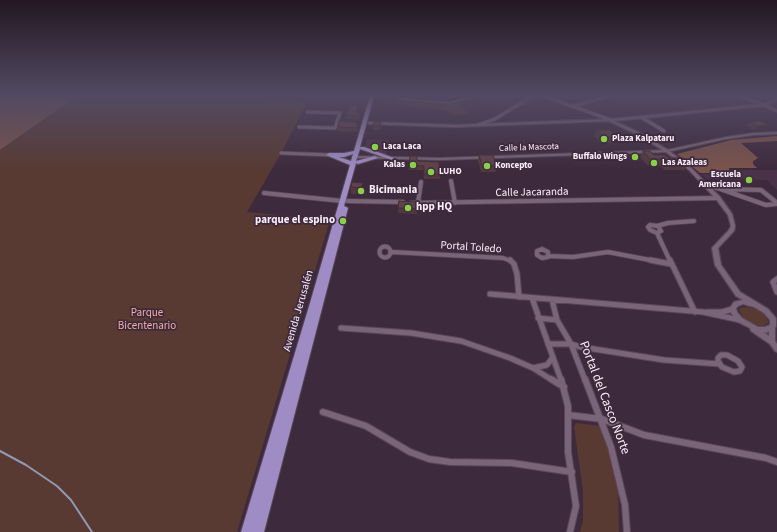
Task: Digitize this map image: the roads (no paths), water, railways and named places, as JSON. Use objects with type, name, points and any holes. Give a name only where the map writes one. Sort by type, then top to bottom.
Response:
[{"type":"main road","name":"Avenida Jerusalén","points":[[356,158],[362,148],[367,123]]},
{"type":"main road","name":"Avenida Jerusalén","points":[[258,532],[356,158],[367,123]]},
{"type":"main road","name":"Calle la Mascota","points":[[375,158],[453,159],[667,151],[726,138],[754,134],[777,133]]},
{"type":"main road","points":[[362,148],[391,158]]},
{"type":"main road","points":[[329,155],[344,154],[356,158]]},
{"type":"main road","points":[[329,155],[356,158],[375,158]]},
{"type":"main road","name":"Avenida Jerusalén","points":[[247,532],[345,201]]},
{"type":"street","points":[[478,125],[490,121]]},
{"type":"street","points":[[495,121],[502,124]]},
{"type":"street","points":[[357,123],[435,126],[588,121]]},
{"type":"street","points":[[613,121],[638,133],[667,151],[690,169],[718,198],[730,216],[733,226],[731,231],[716,248],[715,254],[719,267],[738,294],[764,309],[772,317],[774,323],[772,328],[772,342]]},
{"type":"street","points":[[646,121],[664,131]]},
{"type":"street","points":[[299,127],[335,128],[337,122],[344,122]]},
{"type":"street","points":[[281,154],[329,155]]},
{"type":"street","points":[[451,181],[455,203]]},
{"type":"street","points":[[418,203],[421,182]]},
{"type":"street","points":[[706,184],[722,189],[737,197],[762,204],[776,204],[765,192],[759,190],[722,189]]},
{"type":"street","name":"Calle Jacaranda","points":[[264,193],[345,201],[418,203],[718,198]]},
{"type":"street","points":[[657,232],[650,230],[648,227],[652,225],[657,226],[668,223],[694,221]]},
{"type":"street","points":[[657,226],[661,230],[660,232],[657,232]]},
{"type":"street","points":[[657,232],[670,264],[694,312]]},
{"type":"street","name":"Portal Toledo","points":[[392,252],[503,258],[510,260],[514,264],[517,274],[519,297]]},
{"type":"street","points":[[549,256],[574,257],[608,252],[670,264]]},
{"type":"street","points":[[777,279],[773,282],[777,292]]},
{"type":"street","points":[[490,294],[694,312],[722,312],[743,302],[756,305]]},
{"type":"street","points":[[738,294],[735,307],[740,320]]},
{"type":"street","points":[[532,298],[564,387],[568,414],[568,452],[576,506],[570,532]]},
{"type":"street","name":"Portal del Casco Norte","points":[[552,300],[557,320],[571,344],[602,419],[611,446],[625,505],[627,532]]},
{"type":"street","points":[[703,312],[740,320],[772,342],[777,349]]},
{"type":"street","points":[[538,318],[557,320]]},
{"type":"street","points":[[748,325],[763,330],[772,328]]},
{"type":"street","points":[[341,328],[411,332],[448,338],[484,348],[533,368],[564,387]]},
{"type":"street","points":[[548,344],[571,344],[664,360],[720,364]]},
{"type":"street","points":[[533,368],[547,365],[553,357]]},
{"type":"street","points":[[323,412],[366,426],[410,452],[429,459],[450,462],[512,463],[572,472]]},
{"type":"street","points":[[568,414],[602,419],[644,435],[766,458],[777,462]]},
{"type":"waterway","points":[[0,451],[26,465],[57,486],[71,500],[92,532]]},
{"type":"place","name":"Plaza Kalpataru","points":[[604,139]]},
{"type":"place","name":"Laca Laca","points":[[375,147]]},
{"type":"place","name":"Buffalo Wings","points":[[635,157]]},
{"type":"place","name":"Las Azaleas","points":[[654,163]]},
{"type":"place","name":"Kalas","points":[[413,165]]},
{"type":"place","name":"Koncepto","points":[[487,166]]},
{"type":"place","name":"LUHO","points":[[431,172]]},
{"type":"place","name":"Escuela Americana","points":[[749,180]]},
{"type":"place","name":"Bicimania","points":[[361,191]]},
{"type":"place","name":"hpp HQ","points":[[408,208]]},
{"type":"place","name":"parque el espino","points":[[343,221]]},
{"type":"park label","name":"Parque Bicentenario","points":[[147,320]]}]
